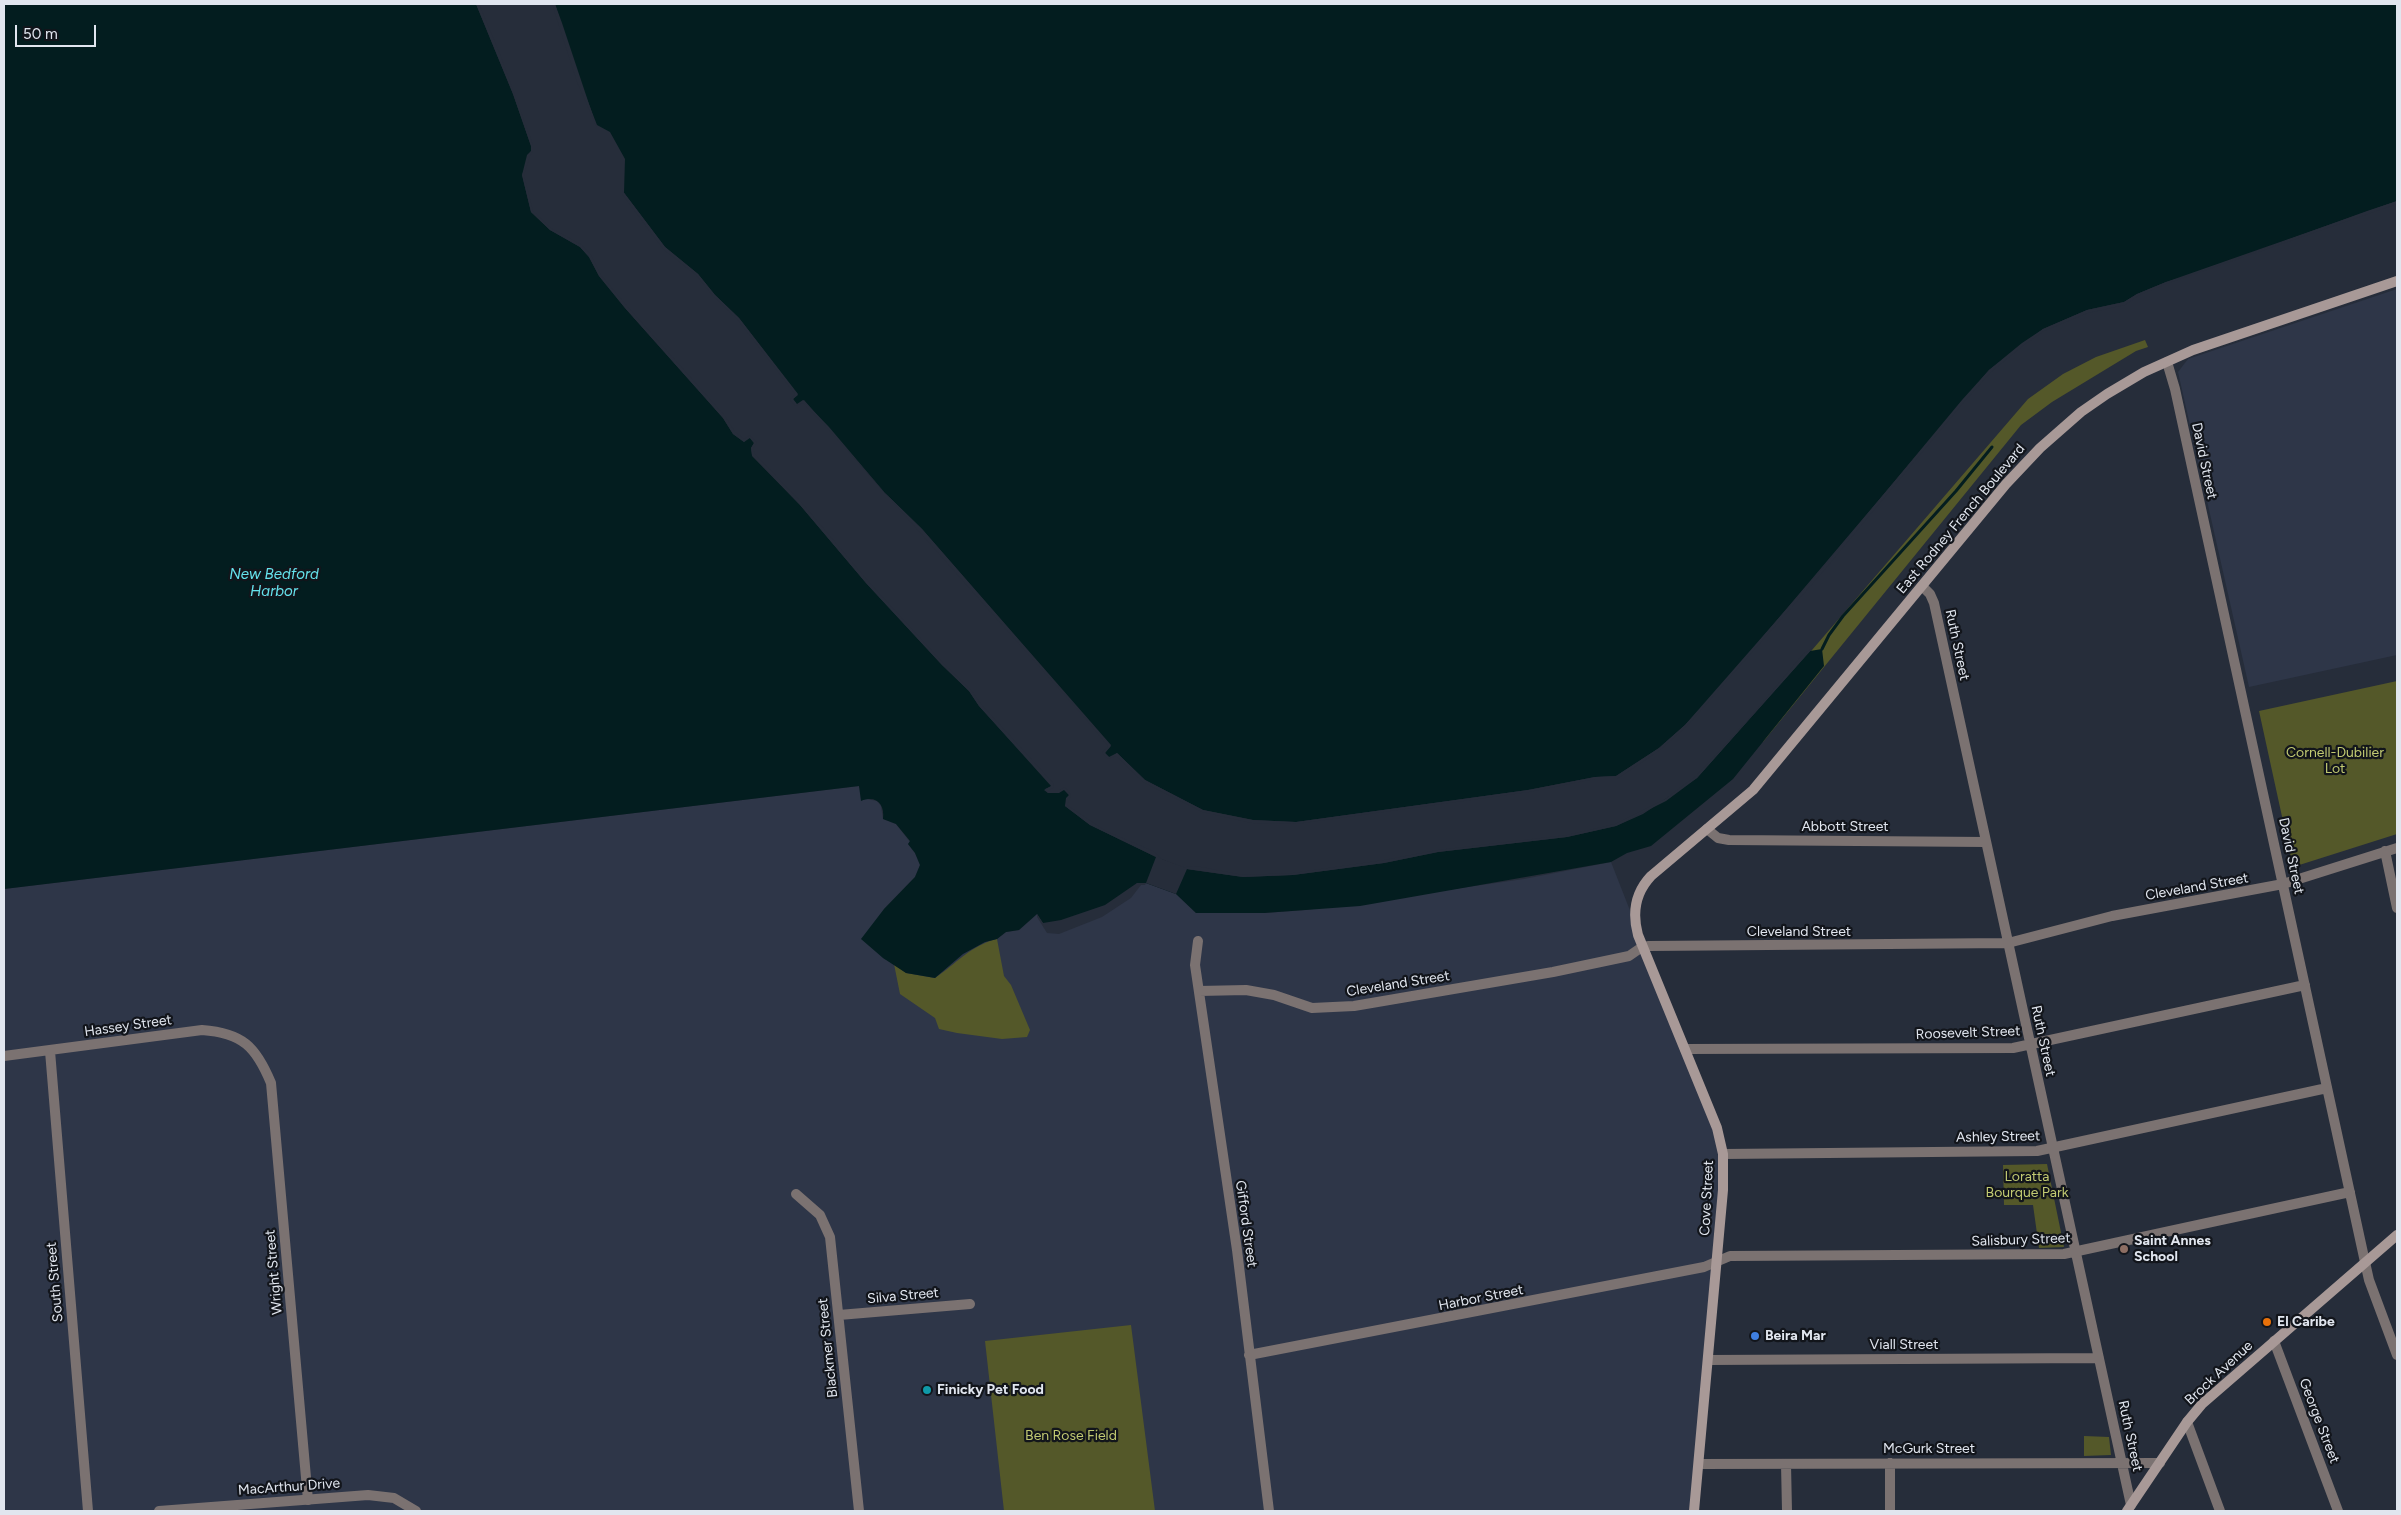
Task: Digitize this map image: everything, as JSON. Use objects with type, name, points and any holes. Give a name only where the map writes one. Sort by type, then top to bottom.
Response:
[{"type":"main road","name":"East Rodney French Boulevard","points":[[1651,876],[1708,829],[1758,783],[2006,484],[2053,436],[2107,394],[2166,362],[2193,350],[2397,281]]},
{"type":"main road","name":"Cove Street","points":[[1651,876],[1639,891],[1635,905],[1636,930],[1714,1120],[1723,1154],[1723,1190],[1694,1511]]},
{"type":"main road","name":"Brock Avenue","points":[[2129,1508],[2187,1422],[2206,1401],[2397,1235]]},
{"type":"street","name":"David Street","points":[[2166,362],[2177,399],[2369,1280],[2397,1355]]},
{"type":"street","name":"Ruth Street","points":[[1922,586],[1930,594],[1934,603],[2122,1463],[2129,1508]]},
{"type":"street","name":"Abbott Street","points":[[1708,829],[1718,838],[1729,840],[1986,842]]},
{"type":"street","name":"Cleveland Street","points":[[1199,992],[1246,990],[1274,995],[1312,1008],[1354,1006],[1553,972],[1629,956],[1642,947],[2008,943],[2112,916],[2283,884],[2397,848]]},
{"type":"street","points":[[2385,852],[2397,908]]},
{"type":"street","name":"Gifford Street","points":[[1198,941],[1194,965],[1237,1250],[1269,1511]]},
{"type":"street","name":"Roosevelt Street","points":[[1685,1049],[2007,1048],[2030,1045],[2305,985]]},
{"type":"street","name":"Hassey Street","points":[[4,1056],[202,1030],[236,1037],[251,1048]]},
{"type":"street","name":"Wright Street","points":[[251,1048],[260,1059],[271,1083],[308,1500]]},
{"type":"street","name":"South Street","points":[[50,1051],[88,1511]]},
{"type":"street","name":"Ashley Street","points":[[1723,1154],[2032,1151],[2327,1088]]},
{"type":"street","name":"Salisbury Street","points":[[1717,1261],[1730,1256],[2046,1256],[2076,1252],[2350,1192]]},
{"type":"street","name":"Blackmer Street","points":[[796,1194],[820,1215],[830,1237],[859,1511]]},
{"type":"street","name":"Harbor Street","points":[[1249,1355],[1655,1277],[1704,1267],[1717,1261]]},
{"type":"street","name":"Silva Street","points":[[839,1315],[970,1304]]},
{"type":"street","name":"George Street","points":[[2274,1341],[2338,1511]]},
{"type":"street","name":"Viall Street","points":[[1708,1360],[2099,1358]]},
{"type":"street","points":[[2187,1422],[2220,1511]]},
{"type":"street","points":[[1890,1463],[1890,1511]]},
{"type":"street","name":"McGurk Street","points":[[1699,1464],[2160,1463]]},
{"type":"street","points":[[1786,1464],[1787,1511]]},
{"type":"street","name":"MacArthur Drive","points":[[160,1511],[376,1495],[394,1498],[416,1511]]},
{"type":"shaded area","points":[[2397,289],[2397,655],[2249,687],[2178,372],[2188,359]]},
{"type":"shaded area","points":[[859,786],[866,799],[877,801],[881,806],[883,819],[896,824],[910,842],[908,844],[915,853],[920,865],[915,877],[884,909],[883,958],[894,964],[997,939],[1006,932],[1019,930],[1037,914],[1146,883],[1176,894],[1196,913],[1264,913],[1306,910],[1524,879],[1611,862],[1722,1145],[1694,1511],[4,1511],[4,889]]},
{"type":"green space","points":[[2145,340],[2148,347],[2136,351],[2052,402],[2021,425],[1763,742],[1775,693],[2028,399],[2063,374],[2096,357]]},
{"type":"green space","name":"Cornell-Dubilier Lot","points":[[2397,681],[2397,834],[2293,867],[2259,711]]},
{"type":"green space","points":[[997,939],[1004,976],[1011,985],[1030,1030],[1027,1037],[1002,1039],[939,1029],[935,1018],[900,994],[894,964],[906,973],[935,978],[971,950]]},
{"type":"green space","name":"Loratta Bourque Park","points":[[2047,1164],[2064,1247],[2039,1248],[2033,1205],[2004,1205],[2003,1165]]},
{"type":"green space","name":"Ben Rose Field","points":[[1131,1325],[1155,1511],[1004,1511],[985,1341]]},
{"type":"green space","points":[[2084,1436],[2109,1437],[2111,1455],[2084,1456]]},
{"type":"water","name":"New Bedford Harbor","points":[[4,4],[476,4],[513,94],[531,146],[522,175],[531,212],[550,230],[580,247],[589,257],[599,276],[625,308],[723,418],[733,434],[744,442],[749,437],[754,443],[751,448],[752,456],[800,505],[866,583],[942,665],[969,691],[979,706],[1052,786],[1045,789],[1048,793],[1064,789],[1069,795],[1065,806],[1090,825],[1156,857],[1186,869],[1243,877],[1293,875],[1384,863],[1438,852],[1567,837],[1616,826],[1643,814],[1697,778],[1810,651],[1822,649],[1824,666],[1733,779],[1651,846],[1627,853],[1611,862],[1360,906],[1264,913],[1196,913],[1176,894],[1146,883],[1137,883],[1129,896],[1048,931],[1037,914],[1019,930],[1006,932],[997,939],[985,942],[963,954],[935,978],[906,973],[883,958],[861,939],[884,909],[915,877],[920,865],[915,853],[908,844],[910,841],[896,824],[883,819],[881,805],[871,799],[861,801],[859,786],[4,889]]},
{"type":"water","points":[[555,4],[2397,4],[2397,201],[2166,282],[2137,294],[2124,302],[2087,310],[2043,329],[1989,370],[1721,686],[1685,725],[1659,748],[1616,776],[1595,777],[1528,790],[1296,822],[1253,820],[1203,810],[1145,780],[1117,753],[1110,758],[1105,753],[1111,745],[922,529],[885,493],[804,400],[797,405],[793,399],[798,395],[739,318],[715,295],[698,274],[665,247],[624,193],[625,159],[610,132],[597,125],[580,81]]},
{"type":"pier","points":[[476,4],[479,4],[500,54],[533,145],[533,151],[524,175],[533,211],[551,228],[582,245],[591,255],[601,275],[725,416],[735,432],[744,439],[750,435],[757,443],[753,449],[755,454],[802,503],[868,581],[944,664],[971,690],[981,704],[1054,784],[1053,788],[1049,790],[1059,790],[1065,787],[1071,795],[1067,805],[1106,831],[1153,851],[1162,859],[1186,868],[1186,866],[1201,867],[1243,875],[1293,873],[1438,850],[1567,835],[1615,824],[1665,799],[1696,776],[1748,720],[1803,654],[1813,648],[1697,778],[1666,801],[1616,826],[1567,837],[1438,852],[1384,863],[1293,875],[1243,877],[1187,869],[1176,894],[1146,883],[1156,857],[1090,825],[1065,806],[1066,798],[1069,795],[1064,790],[1059,793],[1048,793],[1044,790],[1051,786],[979,706],[969,691],[942,665],[866,583],[800,505],[752,455],[751,448],[754,443],[750,438],[744,442],[733,434],[723,418],[625,308],[599,276],[589,257],[580,247],[550,230],[531,212],[522,175],[531,146],[513,94]]},
{"type":"pier","points":[[552,4],[555,4],[562,23],[597,128],[577,82]]},
{"type":"pier","points":[[622,190],[665,247],[698,274],[715,295],[739,318],[798,394],[793,399],[797,404],[803,400],[829,427],[885,493],[922,529],[1111,746],[1105,753],[1109,757],[1117,753],[1145,780],[1203,810],[1253,820],[1296,822],[1528,790],[1595,777],[1616,776],[1659,748],[1685,725],[1819,572],[1962,400],[1989,370],[2022,343],[2043,329],[2087,310],[2124,302],[2137,294],[2166,282],[2397,201],[2397,204],[2166,284],[2138,296],[2125,305],[2088,313],[2044,331],[2024,345],[1991,372],[1964,402],[1821,574],[1687,726],[1660,750],[1617,779],[1595,779],[1529,792],[1296,824],[1252,823],[1202,812],[1143,782],[1116,756],[1108,759],[1102,753],[1108,746],[1083,716],[828,429],[803,403],[795,406],[790,400],[795,394],[737,319],[713,296],[696,275],[663,249],[622,194]]},
{"type":"pier","points":[[1137,883],[1146,883],[1141,885],[1131,898],[1102,917],[1059,934],[1047,933],[1037,917],[1037,914],[1043,923],[1061,920],[1105,905]]},
{"type":"waterway","points":[[1822,649],[1829,635],[1843,616],[1956,491],[1992,447]]},
{"type":"place","name":"Saint Annes School","points":[[2124,1249]]},
{"type":"place","name":"El Caribe","points":[[2267,1322]]},
{"type":"place","name":"Beira Mar","points":[[1755,1336]]},
{"type":"place","name":"Finicky Pet Food","points":[[927,1390]]}]
